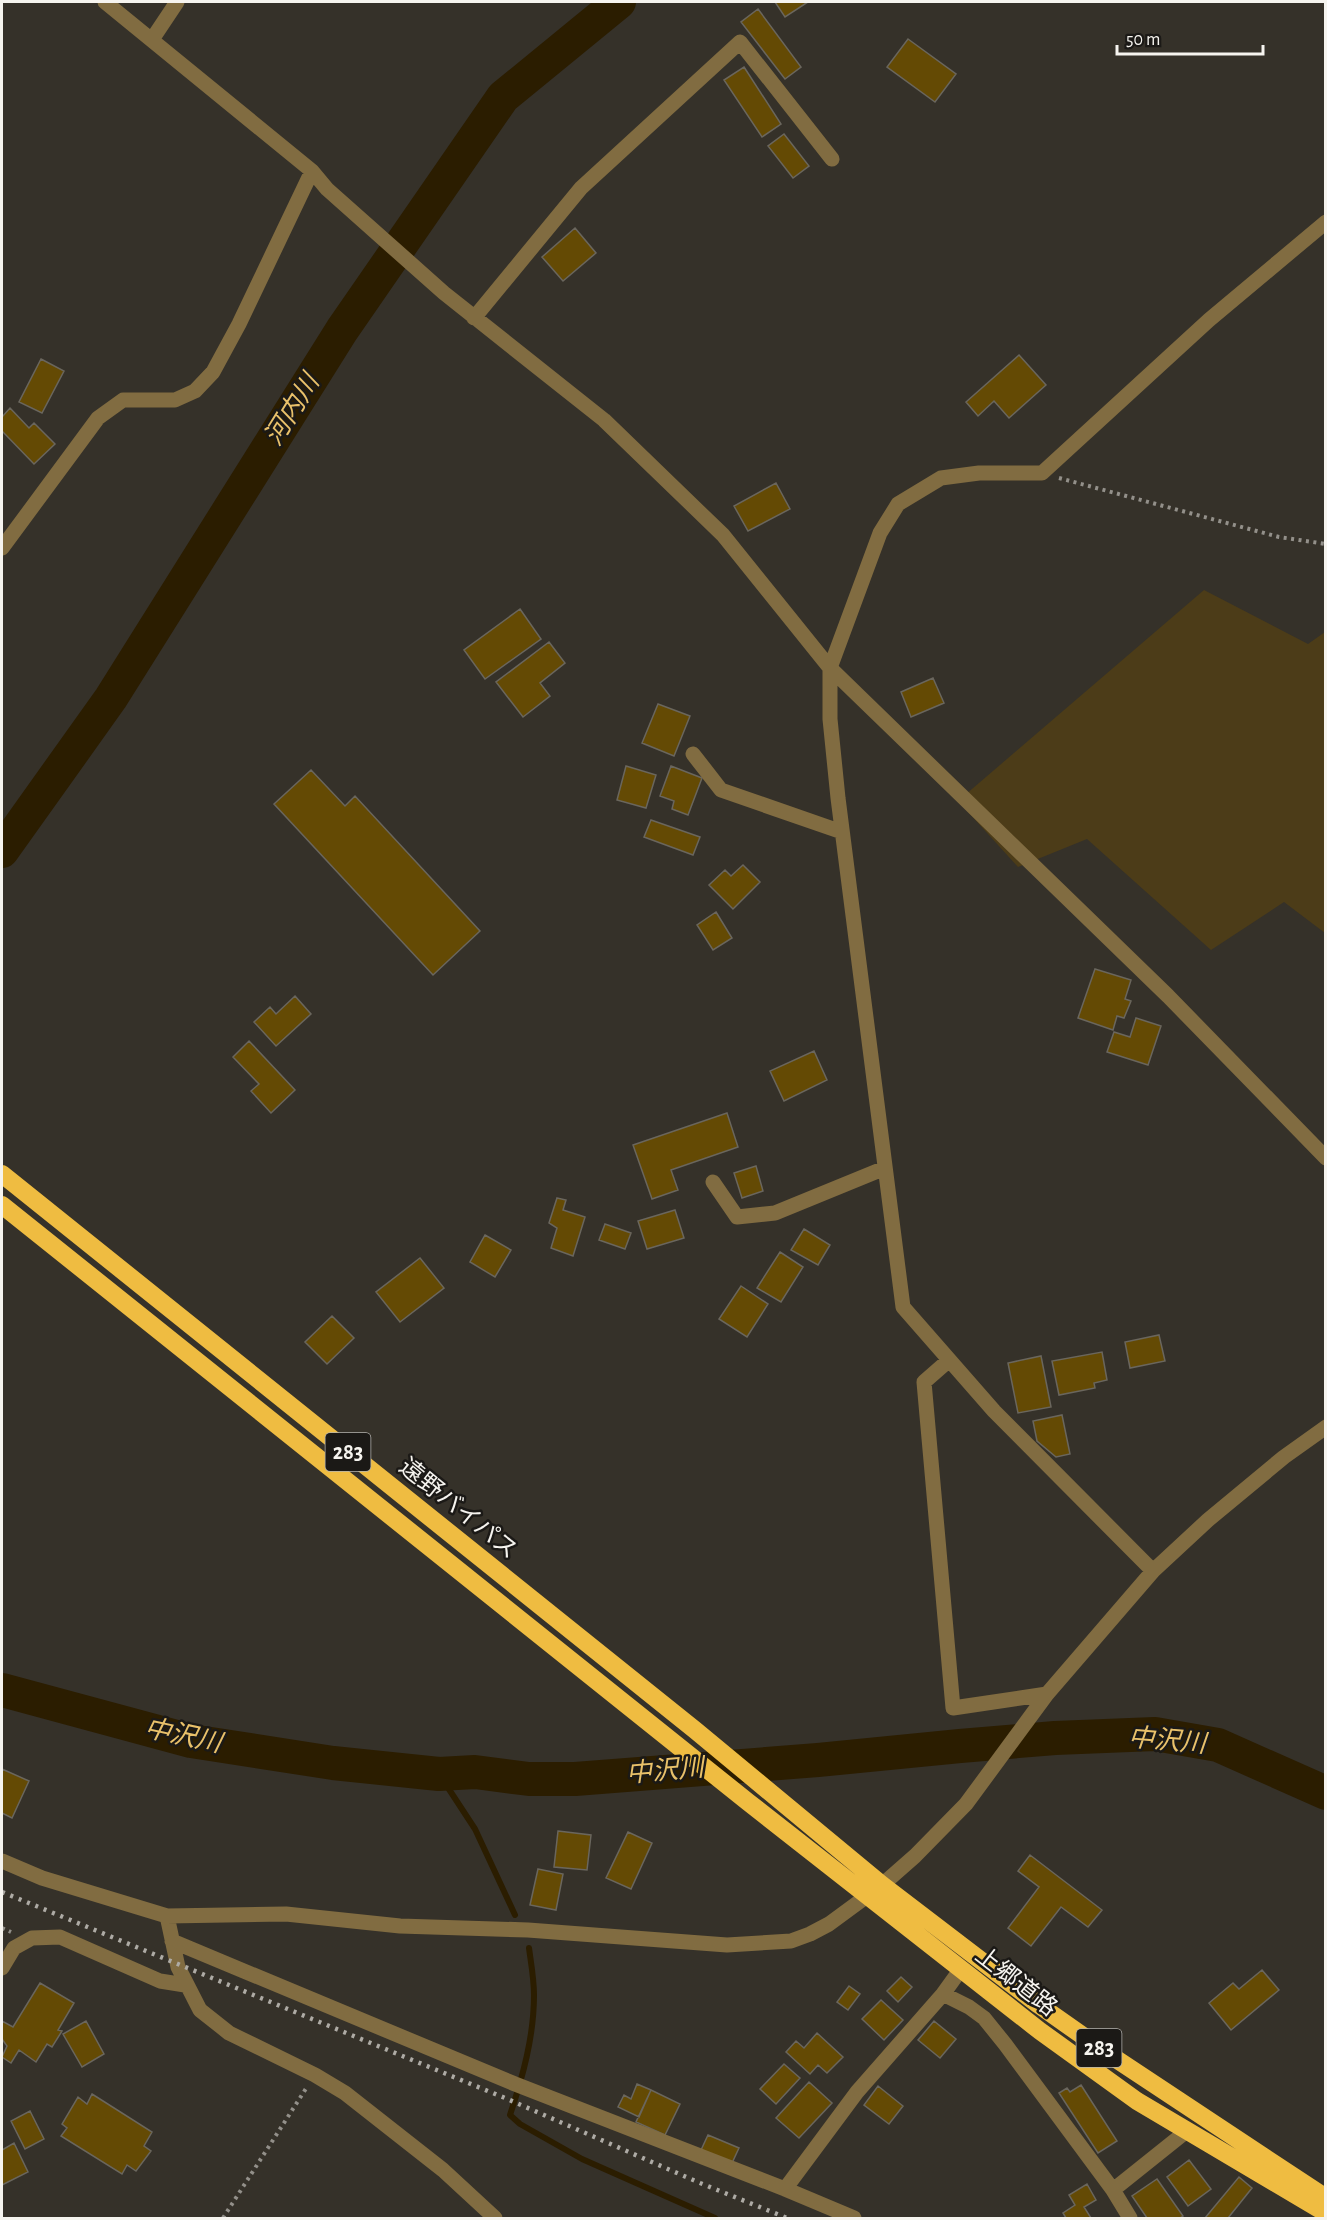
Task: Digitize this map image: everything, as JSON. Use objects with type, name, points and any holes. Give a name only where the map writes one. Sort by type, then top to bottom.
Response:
[{"type":"highway","name":"遠野バイパス","points":[[2,1174],[695,1730],[882,1885]]},
{"type":"highway","name":"遠野バイパス","points":[[2,1204],[866,1895]]},
{"type":"highway","points":[[26,1224],[39,1204]]},
{"type":"highway","name":"上郷道路","points":[[882,1885],[1065,2024],[1326,2198]]},
{"type":"highway","name":"上郷道路","points":[[866,1895],[1088,2067],[1137,2101],[1326,2213]]},
{"type":"street","points":[[105,2],[153,38],[312,171],[327,189],[444,293],[604,420],[723,536],[830,668],[1168,996],[1326,1158]]},
{"type":"street","points":[[153,38],[177,2]]},
{"type":"street","points":[[474,318],[581,188],[740,42],[832,159]]},
{"type":"street","points":[[2,548],[98,418],[123,400],[175,400],[195,391],[213,372],[239,324],[312,171]]},
{"type":"street","points":[[1153,1571],[994,1412],[903,1307],[842,832],[830,719],[830,668],[880,533],[898,504],[941,478],[979,473],[1042,473],[1209,320],[1326,222]]},
{"type":"street","points":[[693,754],[720,790],[842,832]]},
{"type":"street","points":[[713,1182],[737,1217],[775,1213],[885,1168]]},
{"type":"street","points":[[948,1361],[924,1382],[953,1708],[1047,1694]]},
{"type":"street","points":[[2,1861],[42,1878],[167,1916],[286,1914],[400,1926],[528,1930],[727,1945],[791,1941],[829,1924],[882,1885],[915,1856],[966,1804],[1047,1694],[1153,1571],[1208,1520],[1284,1457],[1326,1427]]},
{"type":"street","points":[[167,1916],[178,1967],[185,1985],[200,2010],[229,2033],[345,2092],[443,2170],[495,2218]]},
{"type":"street","points":[[2,1968],[14,1948],[32,1938],[60,1937],[160,1981],[185,1985]]},
{"type":"street","points":[[172,1941],[521,2086],[854,2218]]},
{"type":"street","points":[[785,2189],[857,2092],[943,1994],[961,1969]]},
{"type":"street","points":[[943,1994],[969,2007],[984,2018],[1043,2093],[1113,2190],[1130,2218]]},
{"type":"street","points":[[1113,2190],[1188,2130]]},
{"type":"path","points":[[1042,473],[1279,537],[1326,544]]},
{"type":"path","points":[[223,2218],[315,2075]]},
{"type":"shaded area","points":[[1204,590],[1308,644],[1325,632],[1325,933],[1284,902],[1211,950],[1087,839],[1018,867],[958,801]]},
{"type":"building","points":[[775,2],[808,2],[785,17]]},
{"type":"building","points":[[758,9],[801,67],[785,79],[741,22]]},
{"type":"building","points":[[908,39],[956,74],[935,102],[887,67]]},
{"type":"building","points":[[744,67],[781,124],[762,137],[724,80]]},
{"type":"building","points":[[784,134],[809,166],[793,178],[768,146]]},
{"type":"building","points":[[575,228],[596,253],[563,281],[542,257]]},
{"type":"building","points":[[1019,355],[1046,385],[1009,418],[994,401],[978,416],[966,402]]},
{"type":"building","points":[[41,359],[64,371],[42,413],[19,402]]},
{"type":"building","points":[[10,408],[29,428],[34,423],[55,444],[34,464],[2,431],[2,417]]},
{"type":"building","points":[[776,483],[790,509],[748,531],[734,506]]},
{"type":"building","points":[[520,609],[541,639],[485,679],[464,650]]},
{"type":"building","points":[[549,642],[565,663],[540,683],[550,696],[523,717],[496,682]]},
{"type":"building","points":[[933,678],[944,703],[911,717],[901,692]]},
{"type":"building","points":[[658,704],[690,716],[674,756],[642,743]]},
{"type":"building","points":[[626,766],[656,775],[646,808],[617,800]]},
{"type":"building","points":[[671,766],[702,778],[688,815],[672,809],[674,801],[660,796]]},
{"type":"building","points":[[311,770],[345,806],[355,796],[480,931],[433,975],[274,804]]},
{"type":"building","points":[[651,820],[700,837],[693,855],[644,837]]},
{"type":"building","points":[[743,865],[760,882],[733,909],[709,885],[725,870],[731,876]]},
{"type":"building","points":[[716,912],[732,938],[713,950],[697,925]]},
{"type":"building","points":[[1095,969],[1131,980],[1125,999],[1131,1001],[1124,1018],[1117,1016],[1113,1030],[1078,1018]]},
{"type":"building","points":[[295,996],[311,1014],[276,1046],[254,1022],[270,1007],[276,1014]]},
{"type":"building","points":[[1136,1018],[1161,1026],[1148,1065],[1107,1052],[1114,1032],[1130,1037]]},
{"type":"building","points":[[249,1041],[295,1090],[271,1113],[251,1091],[259,1084],[233,1057]]},
{"type":"building","points":[[814,1051],[827,1080],[784,1101],[770,1071]]},
{"type":"building","points":[[727,1113],[738,1147],[671,1170],[678,1190],[652,1199],[633,1145]]},
{"type":"building","points":[[756,1166],[763,1191],[742,1198],[734,1173]]},
{"type":"building","points":[[557,1198],[566,1200],[563,1210],[585,1217],[573,1256],[551,1248],[557,1228],[549,1223]]},
{"type":"building","points":[[675,1210],[684,1238],[647,1249],[638,1221]]},
{"type":"building","points":[[605,1224],[631,1233],[625,1249],[599,1240]]},
{"type":"building","points":[[804,1229],[830,1245],[818,1265],[791,1250]]},
{"type":"building","points":[[485,1235],[511,1250],[495,1277],[470,1262]]},
{"type":"building","points":[[780,1252],[803,1267],[781,1302],[757,1288]]},
{"type":"building","points":[[420,1258],[444,1288],[400,1322],[376,1292]]},
{"type":"building","points":[[741,1286],[768,1304],[747,1337],[719,1319]]},
{"type":"building","points":[[332,1316],[354,1338],[327,1364],[305,1342]]},
{"type":"building","points":[[1159,1335],[1165,1361],[1130,1368],[1125,1342]]},
{"type":"building","points":[[1102,1352],[1107,1380],[1094,1383],[1095,1388],[1059,1395],[1052,1361]]},
{"type":"building","points":[[1041,1356],[1051,1407],[1018,1413],[1008,1363]]},
{"type":"building","points":[[1062,1415],[1070,1454],[1056,1457],[1037,1441],[1033,1421]]},
{"type":"building","points":[[2,1769],[29,1781],[12,1818],[2,1813]]},
{"type":"building","points":[[558,1831],[591,1835],[587,1870],[554,1867]]},
{"type":"building","points":[[628,1832],[652,1843],[631,1889],[606,1878]]},
{"type":"building","points":[[1030,1855],[1102,1910],[1088,1927],[1061,1907],[1031,1946],[1008,1928],[1039,1887],[1018,1871]]},
{"type":"building","points":[[538,1869],[563,1874],[556,1910],[530,1905]]},
{"type":"building","points":[[1262,1970],[1279,1990],[1231,2030],[1209,2003],[1233,1983],[1239,1989]]},
{"type":"building","points":[[901,1977],[912,1987],[898,2002],[887,1991]]},
{"type":"building","points":[[40,1983],[74,2003],[58,2030],[62,2031],[52,2047],[47,2044],[36,2062],[19,2050],[11,2063],[2,2057],[7,2046],[2,2039],[2,2021],[13,2027]]},
{"type":"building","points":[[849,1986],[860,1994],[848,2010],[837,2002]]},
{"type":"building","points":[[881,2000],[903,2020],[884,2040],[862,2019]]},
{"type":"building","points":[[86,2021],[104,2054],[82,2067],[63,2034]]},
{"type":"building","points":[[934,2021],[956,2039],[940,2058],[918,2040]]},
{"type":"building","points":[[817,2033],[843,2057],[827,2073],[818,2065],[810,2074],[786,2052],[796,2041],[804,2048]]},
{"type":"building","points":[[784,2064],[800,2078],[776,2104],[760,2089]]},
{"type":"building","points":[[809,2082],[832,2103],[799,2138],[776,2118]]},
{"type":"building","points":[[637,2084],[651,2090],[639,2117],[618,2107],[624,2095],[631,2099]]},
{"type":"building","points":[[1081,2085],[1117,2141],[1098,2153],[1059,2093],[1067,2088],[1070,2092]]},
{"type":"building","points":[[878,2086],[903,2106],[889,2124],[864,2105]]},
{"type":"building","points":[[651,2090],[680,2104],[665,2135],[636,2122]]},
{"type":"building","points":[[92,2094],[152,2132],[144,2146],[151,2151],[136,2171],[127,2165],[122,2174],[61,2136],[67,2128],[62,2124],[78,2097],[87,2104]]},
{"type":"building","points":[[30,2111],[44,2139],[25,2149],[11,2121]]},
{"type":"building","points":[[708,2135],[739,2148],[732,2163],[701,2150]]},
{"type":"building","points":[[14,2143],[28,2172],[2,2185],[2,2150]]},
{"type":"building","points":[[1189,2160],[1211,2189],[1188,2206],[1167,2177]]},
{"type":"building","points":[[1239,2177],[1252,2188],[1228,2218],[1205,2218]]},
{"type":"building","points":[[1157,2179],[1183,2216],[1180,2218],[1147,2218],[1132,2196]]},
{"type":"building","points":[[1087,2184],[1096,2200],[1084,2207],[1091,2218],[1066,2218],[1063,2213],[1075,2205],[1069,2195]]},
{"type":"waterway","name":"河内川","points":[[2,851],[111,698],[342,330],[503,97],[619,2]]},
{"type":"waterway","name":"中沢川","points":[[2,1690],[191,1741],[333,1763],[439,1774],[475,1772],[529,1779],[575,1779],[1055,1738],[1155,1734],[1218,1745],[1326,1793]]},
{"type":"waterway","points":[[439,1774],[475,1829],[515,1915]]},
{"type":"waterway","points":[[529,1948],[534,2010],[530,2041],[510,2115],[520,2124],[582,2159],[715,2218]]},
{"type":"railway","points":[[2,1892],[505,2098],[700,2183],[787,2218]]}]
